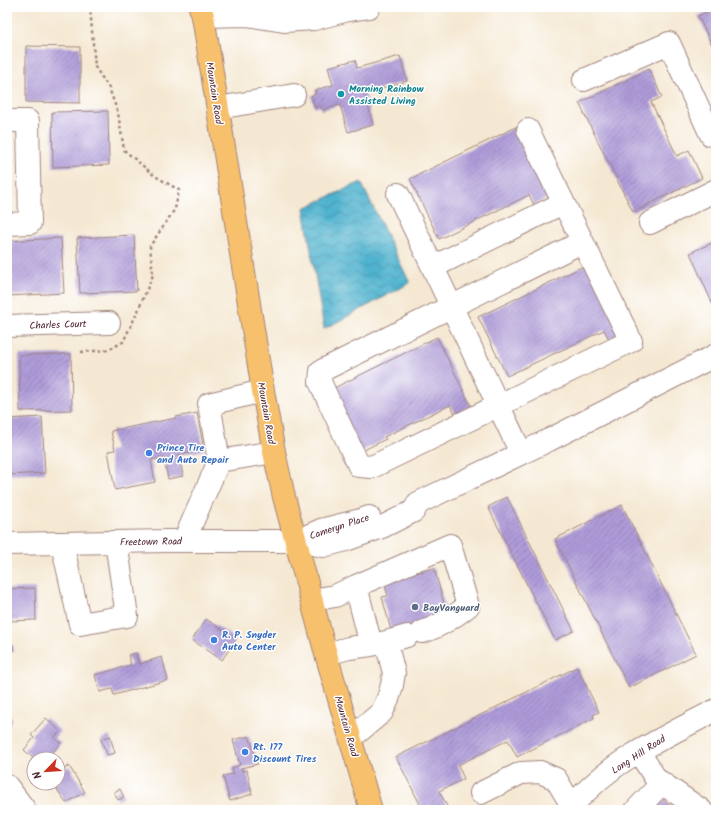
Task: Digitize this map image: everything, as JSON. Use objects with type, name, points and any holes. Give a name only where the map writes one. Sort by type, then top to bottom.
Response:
[{"type":"main road","name":"Mountain Road","points":[[202,11],[274,452],[284,497],[326,654],[371,810]]},
{"type":"street","points":[[202,11],[247,14],[284,21],[314,19],[348,10],[369,7]]},
{"type":"street","points":[[584,80],[669,43],[714,138]]},
{"type":"street","points":[[218,108],[294,95]]},
{"type":"street","points":[[7,121],[28,121],[30,223],[7,224]]},
{"type":"street","points":[[528,130],[631,341],[372,467],[359,466],[320,382],[321,371],[582,242]]},
{"type":"street","points":[[650,223],[716,190]]},
{"type":"street","points":[[398,194],[521,453]]},
{"type":"street","points":[[433,267],[564,203]]},
{"type":"street","name":"Charles Court","points":[[7,326],[109,323]]},
{"type":"street","name":"Cameryn Place","points":[[296,541],[321,530],[361,520],[410,499],[418,502],[549,440],[716,355]]},
{"type":"street","points":[[184,541],[219,461],[209,404],[263,391]]},
{"type":"street","points":[[219,461],[274,452]]},
{"type":"street","name":"Freetown Road","points":[[7,544],[296,541]]},
{"type":"street","points":[[62,543],[80,624],[127,616],[116,542]]},
{"type":"street","points":[[312,600],[335,596],[450,544],[468,606],[434,629],[379,644],[349,648],[326,654]]},
{"type":"street","points":[[351,738],[382,712],[389,696],[394,673],[379,644],[356,586]]},
{"type":"street","name":"Long Hill Road","points":[[570,808],[605,775],[630,756],[716,710]]},
{"type":"street","points":[[639,752],[656,780],[701,810]]},
{"type":"street","points":[[481,793],[521,773],[540,772],[556,779],[570,808]]},
{"type":"street","points":[[636,810],[662,783]]},
{"type":"street","points":[[7,786],[25,810]]},
{"type":"path","points":[[81,352],[108,350],[124,342],[138,313],[153,275],[150,246],[175,209],[179,190],[155,176],[124,150],[118,114],[110,88],[95,67],[90,7]]},
{"type":"water","points":[[361,182],[410,283],[324,329],[304,208]]},
{"type":"building","points":[[716,8],[716,49],[713,44],[712,45],[698,16]]},
{"type":"building","points":[[26,46],[80,47],[80,103],[26,102]]},
{"type":"building","name":"Morning Rainbow Assisted Living","points":[[400,56],[407,81],[365,93],[373,125],[348,132],[340,105],[322,110],[321,106],[315,108],[311,96],[316,94],[315,90],[333,85],[328,67],[355,60],[357,68]]},
{"type":"building","points":[[649,69],[662,97],[651,102],[677,156],[689,150],[702,178],[633,212],[579,103]]},
{"type":"building","points":[[108,111],[109,165],[53,167],[52,112]]},
{"type":"building","points":[[518,126],[553,195],[534,205],[529,195],[439,239],[410,179]]},
{"type":"building","points":[[134,235],[137,291],[80,293],[77,238]]},
{"type":"building","points":[[61,238],[64,293],[8,296],[7,241]]},
{"type":"building","points":[[716,241],[716,303],[713,305],[690,253]]},
{"type":"building","points":[[588,264],[621,333],[609,339],[604,330],[507,376],[478,317]]},
{"type":"building","points":[[437,337],[471,406],[455,414],[450,405],[384,437],[386,439],[358,453],[328,391]]},
{"type":"building","points":[[71,354],[72,410],[20,411],[19,355]]},
{"type":"building","name":"Prince Tire and Auto Repair","points":[[197,413],[204,450],[179,455],[183,476],[168,479],[164,458],[151,460],[155,482],[115,490],[108,451],[115,450],[111,431]]},
{"type":"building","points":[[42,417],[45,473],[7,475],[7,419]]},
{"type":"building","points":[[507,497],[574,631],[555,640],[488,507]]},
{"type":"building","points":[[622,505],[696,654],[629,688],[555,539]]},
{"type":"building","name":"BayVanguard","points":[[434,568],[448,617],[425,640],[410,645],[391,630],[382,597],[388,596],[384,582]]},
{"type":"building","points":[[35,588],[36,620],[8,621],[7,589]]},
{"type":"building","name":"R. P. Snyder Auto Center","points":[[206,619],[236,639],[222,660],[192,640]]},
{"type":"building","points":[[7,645],[13,645],[13,652],[7,652]]},
{"type":"building","points":[[136,653],[139,664],[162,657],[168,680],[114,695],[112,689],[100,692],[95,675],[131,665],[128,655]]},
{"type":"building","points":[[577,667],[599,712],[593,715],[594,718],[517,757],[508,740],[458,765],[464,779],[439,791],[449,810],[423,810],[396,757]]},
{"type":"building","points":[[7,716],[12,719],[7,731]]},
{"type":"building","points":[[46,718],[60,731],[54,738],[61,743],[54,751],[26,752],[24,750],[34,738],[31,735]]},
{"type":"building","points":[[110,736],[115,753],[107,755],[101,739]]},
{"type":"building","points":[[249,736],[258,764],[241,768],[242,771],[247,770],[252,794],[230,801],[223,776],[233,774],[232,768],[240,765],[233,740]]},
{"type":"building","points":[[69,766],[85,792],[66,803],[58,791],[66,791],[66,768]]},
{"type":"building","points":[[120,789],[124,797],[118,800],[114,792]]},
{"type":"building","points":[[662,799],[675,810],[651,810]]},
{"type":"place","name":"Morning Rainbow Assisted Living","points":[[341,94]]},
{"type":"place","name":"Prince Tire and Auto Repair","points":[[149,453]]},
{"type":"place","name":"BayVanguard","points":[[415,607]]},
{"type":"place","name":"R. P. Snyder Auto Center","points":[[214,640]]},
{"type":"place","name":"Rt. 177 Discount Tires","points":[[245,752]]}]
